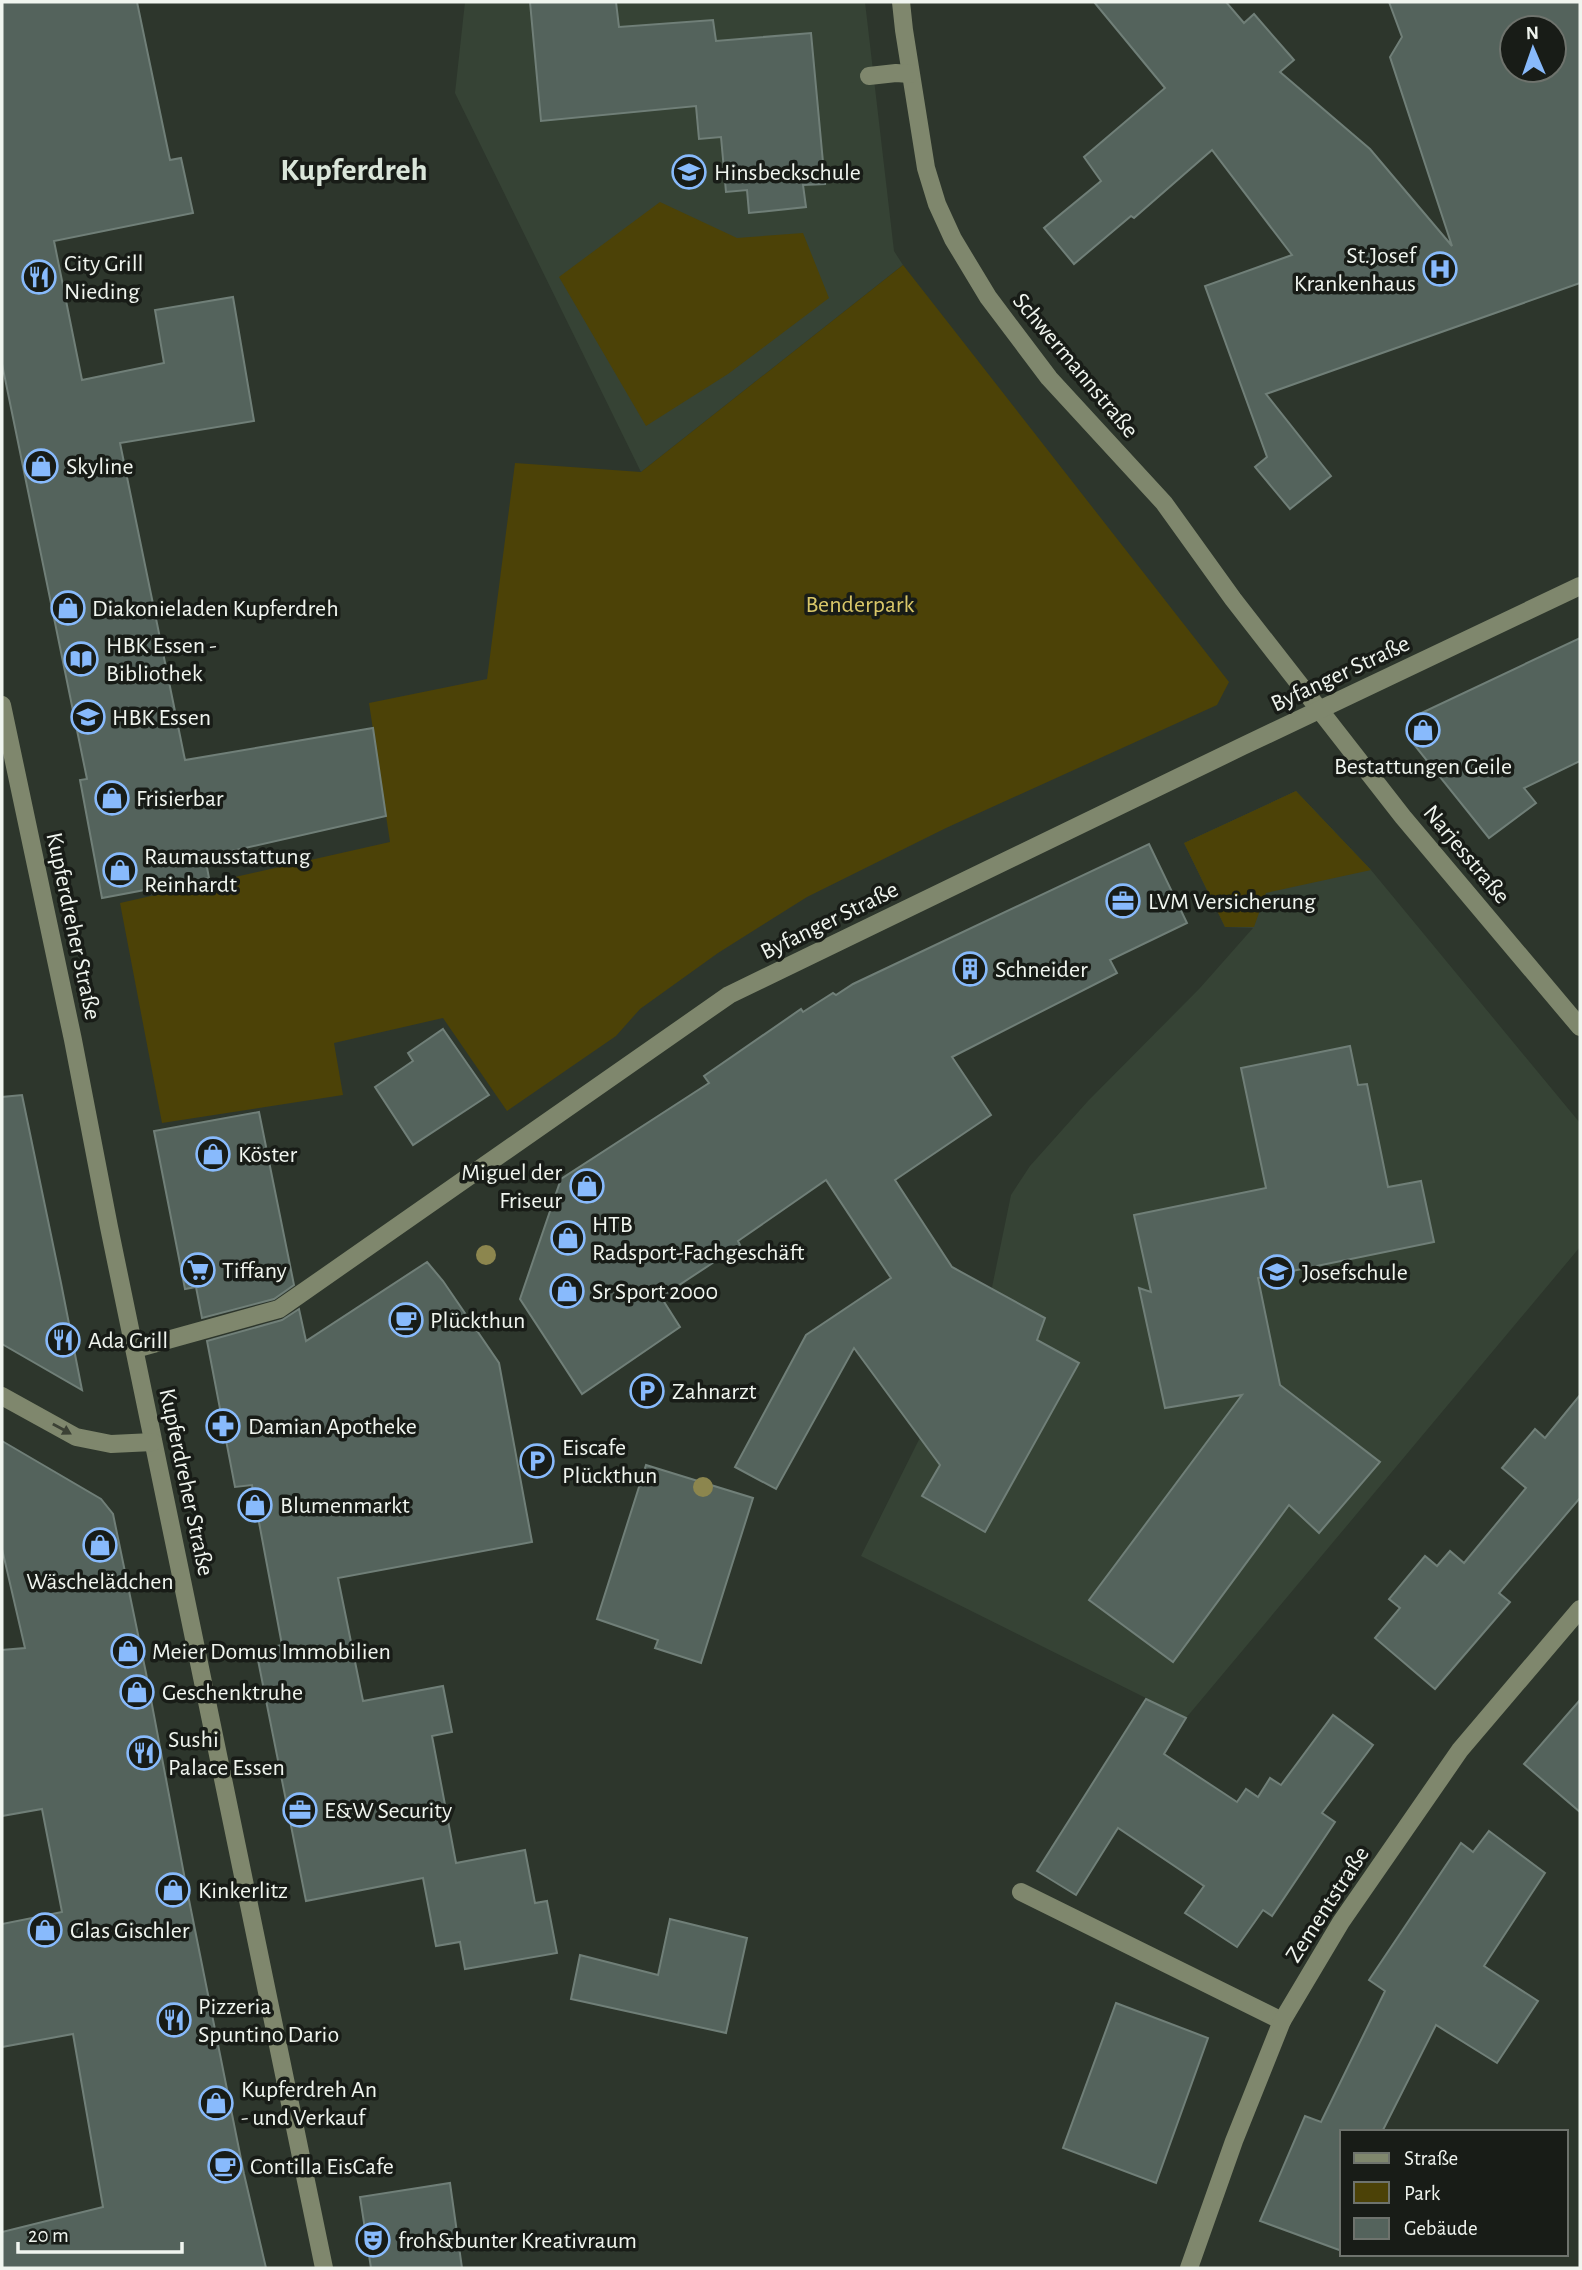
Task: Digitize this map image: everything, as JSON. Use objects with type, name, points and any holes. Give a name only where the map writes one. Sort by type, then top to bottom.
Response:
[{"type":"street","name":"Schwermannstraße","points":[[901,2],[926,168],[937,204],[953,239],[988,298],[1049,378],[1164,503],[1233,599],[1319,710]]},
{"type":"street","points":[[869,76],[910,74]]},
{"type":"street","name":"Byfanger Straße","points":[[135,1349],[279,1309],[729,995],[1580,586]]},
{"type":"street","name":"Kupferdreher Straße","points":[[2,705],[324,2268]]},
{"type":"street","name":"Narjesstraße","points":[[1319,710],[1404,817],[1580,1027]]},
{"type":"street","points":[[2,1396],[76,1437],[111,1444],[153,1443]]},
{"type":"street","name":"Zementstraße","points":[[1189,2268],[1234,2141],[1282,2021],[1342,1922],[1460,1751],[1580,1609]]},
{"type":"street","points":[[1021,1892],[1282,2021]]},
{"type":"shaded area","name":"Hinsbeckschule","points":[[465,2],[865,2],[894,251],[903,265],[641,472],[455,93]]},
{"type":"shaded area","name":"Josefschule","points":[[1296,791],[1371,870],[1580,1123],[1580,1247],[1186,1718],[861,1556],[990,1297],[1011,1195],[1030,1166],[1088,1101],[1200,988],[1253,928],[1225,927],[1184,843]]},
{"type":"green space","points":[[660,202],[737,238],[803,233],[829,298],[728,374],[646,426],[559,277]]},
{"type":"green space","name":"Benderpark","points":[[903,265],[1229,682],[1217,705],[946,828],[807,897],[718,953],[640,1009],[616,1036],[507,1111],[443,1018],[334,1043],[343,1095],[162,1123],[120,903],[390,842],[369,703],[487,679],[515,463],[641,472]]},
{"type":"green space","points":[[1296,791],[1371,870],[1266,893],[1254,927],[1225,927],[1184,843]]},
{"type":"building","points":[[2,2],[137,2],[170,160],[181,158],[193,213],[54,241],[82,380],[164,363],[155,310],[233,297],[254,421],[120,443],[185,760],[373,728],[386,816],[205,857],[209,878],[102,898],[80,780],[87,779],[2,364]]},
{"type":"building","name":"Hinsbeckschule","points":[[530,2],[616,2],[619,27],[713,20],[716,41],[811,33],[825,184],[803,185],[806,207],[749,213],[747,190],[726,192],[721,137],[699,139],[696,106],[541,121]]},
{"type":"building","points":[[1094,2],[1226,2],[1244,23],[1254,14],[1294,60],[1280,72],[1370,149],[1452,246],[1390,57],[1402,37],[1389,2],[1580,2],[1580,283],[1266,394],[1331,476],[1290,509],[1255,467],[1267,457],[1205,286],[1292,255],[1212,150],[1134,218],[1131,216],[1074,264],[1044,228],[1101,181],[1084,157],[1165,88]]},
{"type":"building","points":[[1580,638],[1580,761],[1524,788],[1536,803],[1489,838],[1408,737],[1415,716]]},
{"type":"building","points":[[1149,844],[1187,923],[1110,960],[1117,973],[952,1057],[991,1115],[895,1180],[952,1267],[1045,1318],[1037,1340],[1079,1363],[985,1532],[922,1496],[940,1465],[854,1348],[776,1489],[735,1467],[806,1335],[891,1278],[826,1180],[738,1241],[740,1245],[661,1297],[680,1327],[582,1394],[520,1299],[561,1179],[709,1083],[704,1076],[801,1009],[803,1012],[833,993],[836,995],[853,984]]},
{"type":"building","points":[[443,1029],[489,1095],[413,1145],[375,1087],[413,1061],[408,1053]]},
{"type":"building","name":"Josefschule","points":[[1350,1046],[1358,1085],[1367,1084],[1388,1187],[1421,1181],[1434,1242],[1258,1278],[1280,1385],[1380,1462],[1319,1533],[1289,1505],[1173,1662],[1089,1600],[1242,1395],[1165,1408],[1139,1288],[1151,1292],[1134,1215],[1266,1188],[1241,1068]]},
{"type":"building","points":[[22,1095],[82,1390],[2,1344],[2,1097]]},
{"type":"building","points":[[259,1112],[294,1285],[274,1299],[202,1318],[196,1287],[185,1289],[154,1131]]},
{"type":"building","points":[[427,1262],[499,1363],[532,1542],[338,1578],[363,1701],[443,1686],[452,1732],[432,1736],[456,1863],[525,1850],[535,1903],[547,1901],[557,1953],[465,1969],[460,1942],[436,1946],[423,1878],[306,1901],[256,1650],[282,1645],[252,1485],[235,1487],[207,1341],[282,1320],[299,1309],[306,1341]]},
{"type":"building","points":[[1580,1395],[1580,1498],[1499,1593],[1510,1602],[1435,1689],[1375,1638],[1400,1608],[1389,1599],[1425,1556],[1437,1566],[1450,1551],[1464,1563],[1526,1488],[1502,1468],[1535,1429],[1545,1438]]},
{"type":"building","points":[[2,1441],[101,1499],[113,1514],[244,2174],[266,2268],[2,2268],[2,2232],[103,2207],[73,2034],[2,2047],[2,1924],[62,1912],[42,1809],[2,1816],[2,1650],[25,1648],[2,1549]]},
{"type":"building","points":[[646,1465],[753,1498],[701,1663],[655,1648],[658,1640],[597,1619]]},
{"type":"building","points":[[1146,1699],[1186,1718],[1164,1754],[1237,1802],[1246,1789],[1258,1797],[1270,1778],[1281,1785],[1333,1715],[1373,1745],[1322,1813],[1335,1822],[1272,1916],[1263,1910],[1237,1947],[1185,1913],[1204,1886],[1118,1828],[1076,1895],[1037,1871]]},
{"type":"building","points":[[1580,1700],[1580,1812],[1524,1764]]},
{"type":"building","points":[[1489,1831],[1545,1873],[1484,1966],[1538,2001],[1497,2063],[1436,2025],[1383,2130],[1340,2130],[1340,2250],[1260,2221],[1305,2116],[1321,2122],[1385,1991],[1369,1980],[1461,1843],[1473,1852]]},
{"type":"building","points":[[670,1919],[747,1938],[726,2033],[571,1999],[580,1955],[658,1975]]},
{"type":"building","points":[[1116,2003],[1208,2038],[1156,2183],[1063,2148]]},
{"type":"building","points":[[450,2183],[462,2268],[371,2268],[360,2197]]},
{"type":"place","name":"Hinsbeckschule","points":[[689,172]]},
{"type":"place","name":"St.Josef Krankenhaus","points":[[1440,269]]},
{"type":"place","name":"City Grill Nieding","points":[[39,277]]},
{"type":"place","name":"Skyline","points":[[41,466]]},
{"type":"place","name":"Diakonieladen Kupferdreh","points":[[68,608]]},
{"type":"place","name":"HBK Essen - Bibliothek","points":[[81,659]]},
{"type":"place","name":"HBK Essen","points":[[88,717]]},
{"type":"place","name":"Bestattungen Geile","points":[[1423,730]]},
{"type":"place","name":"Frisierbar","points":[[112,798]]},
{"type":"place","name":"Raumausstattung Reinhardt","points":[[120,870]]},
{"type":"place","name":"LVM Versicherung","points":[[1123,901]]},
{"type":"place","name":"Schneider","points":[[970,969]]},
{"type":"place","name":"Köster","points":[[213,1154]]},
{"type":"place","name":"Miguel der Friseur","points":[[587,1186]]},
{"type":"place","name":"HTB Radsport-Fachgeschäft","points":[[568,1238]]},
{"type":"place","name":"Tiffany","points":[[198,1270]]},
{"type":"place","name":"Josefschule","points":[[1277,1272]]},
{"type":"place","name":"Sr Sport 2000","points":[[567,1291]]},
{"type":"place","name":"Plückthun","points":[[406,1320]]},
{"type":"place","name":"Ada Grill","points":[[63,1340]]},
{"type":"place","name":"Zahnarzt","points":[[647,1391]]},
{"type":"place","name":"Damian Apotheke","points":[[223,1426]]},
{"type":"place","name":"Eiscafe Plückthun","points":[[537,1461]]},
{"type":"place","name":"Blumenmarkt","points":[[255,1505]]},
{"type":"place","name":"Wäschelädchen","points":[[100,1545]]},
{"type":"place","name":"Meier Domus Immobilien","points":[[128,1651]]},
{"type":"place","name":"Geschenktruhe","points":[[137,1692]]},
{"type":"place","name":"Sushi Palace Essen","points":[[144,1753]]},
{"type":"place","name":"E&W Security","points":[[300,1810]]},
{"type":"place","name":"Kinkerlitz","points":[[173,1890]]},
{"type":"place","name":"Glas Gischler","points":[[45,1930]]},
{"type":"place","name":"Pizzeria Spuntino Dario","points":[[174,2020]]},
{"type":"place","name":"Kupferdreh An - und Verkauf","points":[[216,2103]]},
{"type":"place","name":"Contilla EisCafe","points":[[225,2166]]},
{"type":"place","name":"froh&bunter Kreativraum","points":[[373,2240]]},
{"type":"district","name":"Kupferdreh","points":[[354,169]]}]
